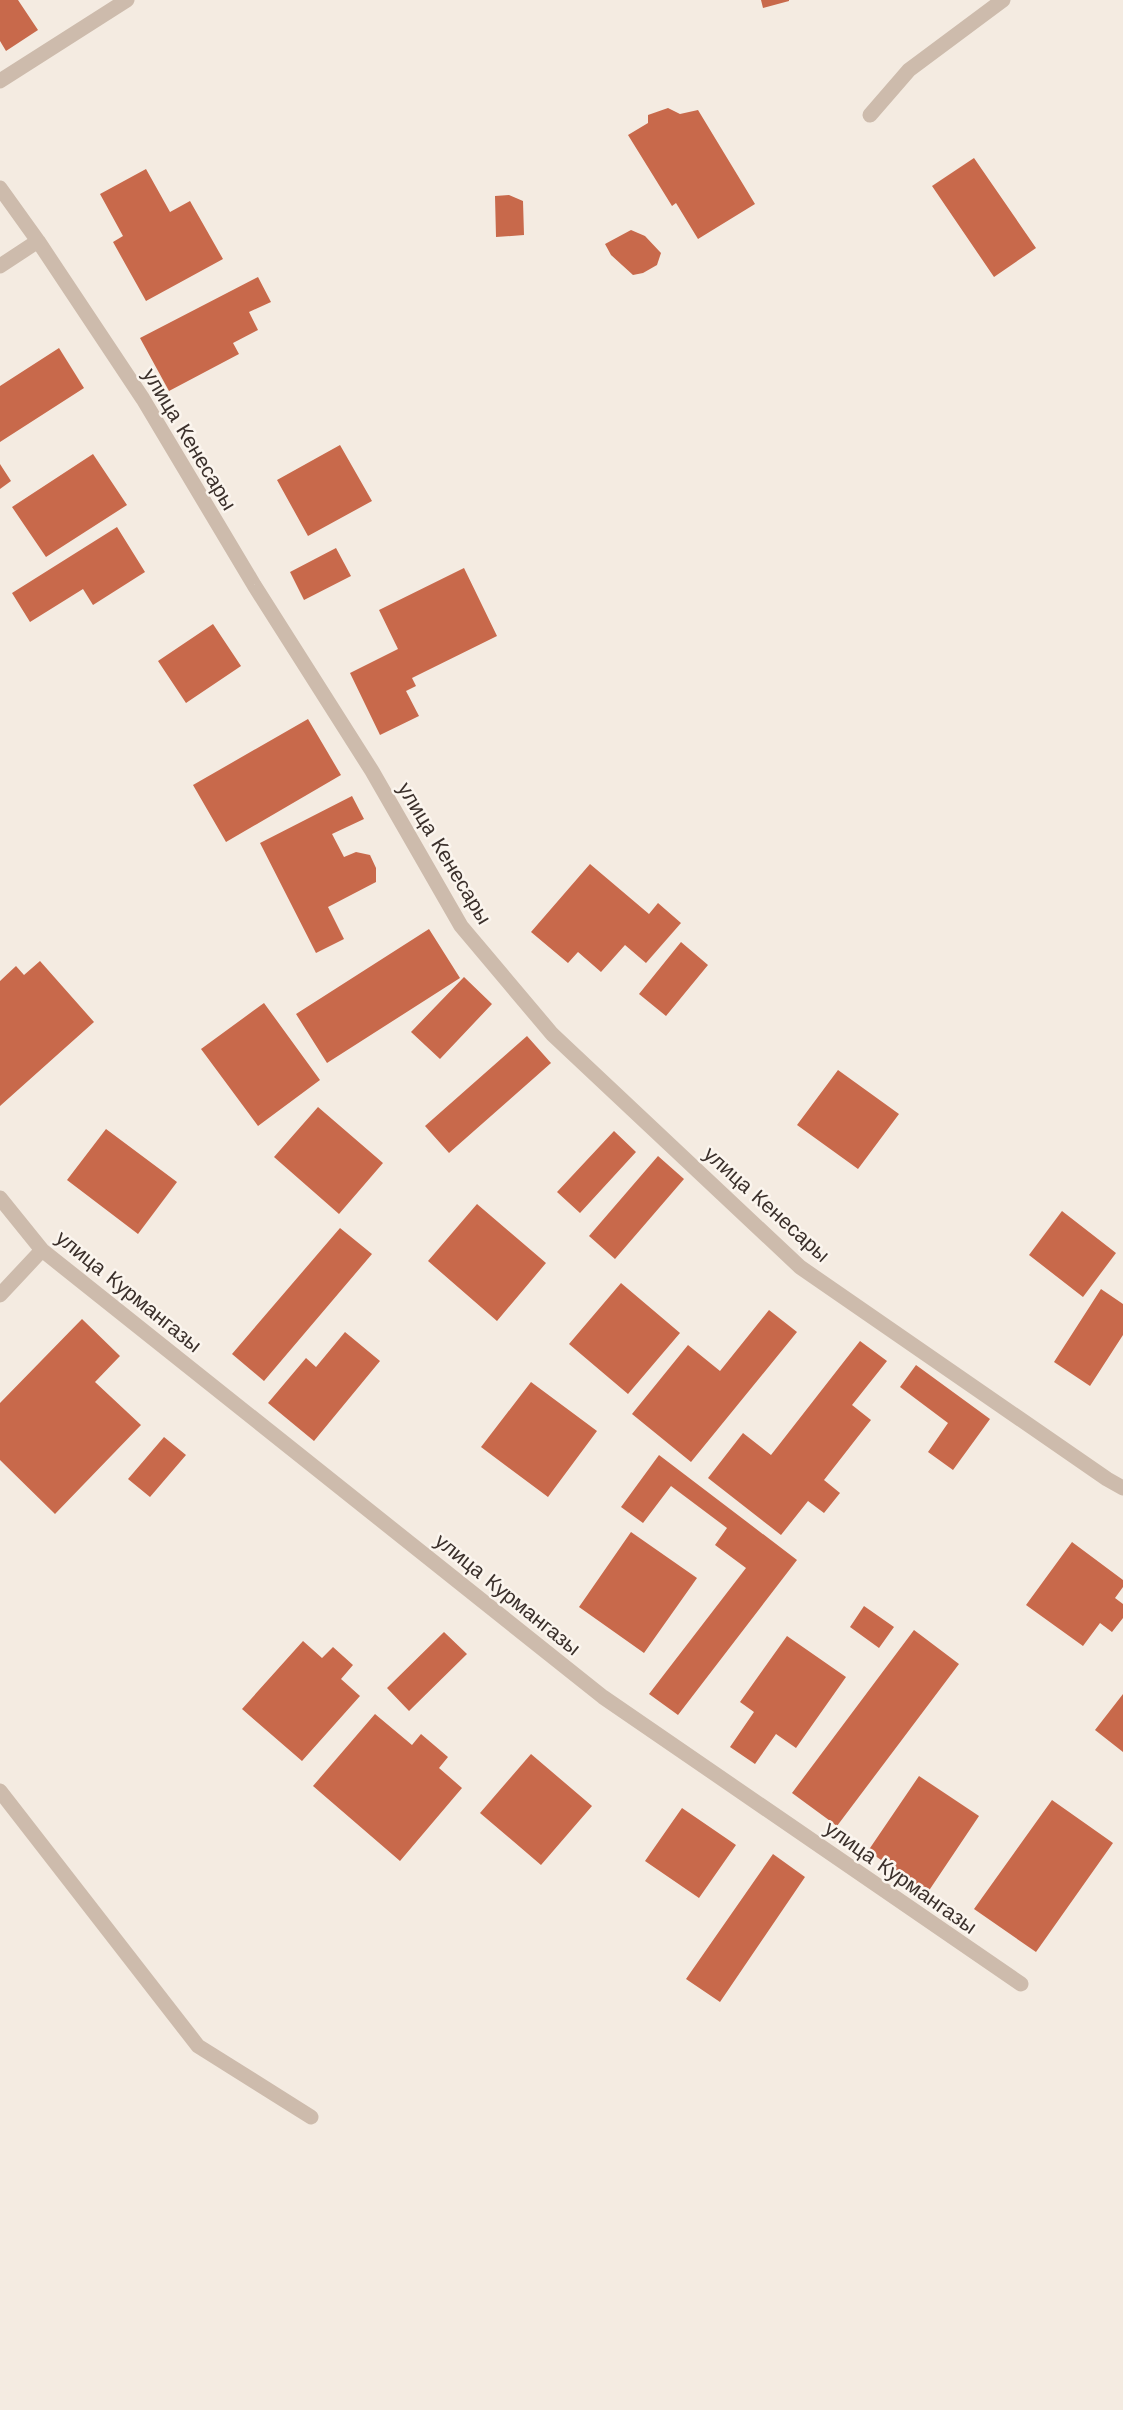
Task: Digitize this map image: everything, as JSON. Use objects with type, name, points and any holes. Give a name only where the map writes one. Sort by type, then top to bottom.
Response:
[{"type":"street","points":[[0,81],[127,0]]},
{"type":"street","points":[[870,115],[909,70],[1004,0]]},
{"type":"street","name":"улица Кенесары","points":[[0,188],[143,399],[254,585],[372,771],[461,926],[552,1035],[620,1096],[800,1267],[1123,1488]]},
{"type":"street","points":[[0,266],[38,241]]},
{"type":"street","name":"улица Курмангазы","points":[[0,1198],[42,1250],[603,1697],[1021,1984]]},
{"type":"street","points":[[0,1295],[42,1250]]},
{"type":"street","points":[[0,1791],[198,2046],[311,2117]]},
{"type":"building","points":[[0,0],[18,0],[38,30],[6,51],[0,41]]},
{"type":"building","points":[[761,0],[789,0],[789,1],[763,8]]},
{"type":"building","points":[[668,108],[680,114],[698,110],[755,204],[698,239],[676,203],[672,206],[628,135],[648,123],[648,115]]},
{"type":"building","points":[[974,158],[1036,248],[994,277],[932,186]]},
{"type":"building","points":[[146,169],[170,212],[190,201],[223,259],[146,301],[113,242],[123,236],[100,194]]},
{"type":"building","points":[[509,195],[523,201],[524,235],[496,237],[495,196]]},
{"type":"building","points":[[631,230],[645,236],[661,253],[657,265],[643,273],[633,275],[611,255],[605,244]]},
{"type":"building","points":[[258,277],[271,302],[249,312],[258,330],[233,343],[239,354],[169,391],[140,338]]},
{"type":"building","points":[[59,348],[84,388],[0,442],[0,386]]},
{"type":"building","points":[[340,445],[372,501],[308,536],[277,480]]},
{"type":"building","points":[[93,454],[127,505],[46,557],[12,507]]},
{"type":"building","points":[[0,464],[11,481],[0,489]]},
{"type":"building","points":[[117,527],[145,572],[93,605],[83,589],[30,622],[12,593]]},
{"type":"building","points":[[336,548],[351,576],[304,600],[290,572]]},
{"type":"building","points":[[464,568],[497,636],[412,678],[416,686],[406,691],[419,716],[380,735],[350,673],[398,649],[379,610]]},
{"type":"building","points":[[213,624],[241,666],[186,703],[158,661]]},
{"type":"building","points":[[308,719],[341,775],[226,842],[193,785]]},
{"type":"building","points":[[352,796],[364,819],[332,834],[344,857],[356,852],[370,855],[376,868],[376,882],[328,907],[344,939],[316,953],[260,843]]},
{"type":"building","points":[[590,864],[649,914],[658,903],[681,923],[646,963],[625,945],[601,972],[578,952],[568,963],[531,932]]},
{"type":"building","points":[[429,929],[460,978],[327,1063],[296,1014]]},
{"type":"building","points":[[681,942],[708,965],[666,1016],[639,994]]},
{"type":"building","points":[[40,961],[94,1022],[0,1106],[0,981],[16,966],[24,975]]},
{"type":"building","points":[[464,977],[492,1004],[440,1059],[411,1032]]},
{"type":"building","points":[[264,1003],[320,1080],[258,1126],[201,1049]]},
{"type":"building","points":[[527,1036],[551,1063],[449,1153],[425,1126]]},
{"type":"building","points":[[838,1070],[899,1114],[858,1169],[797,1125]]},
{"type":"building","points":[[318,1107],[383,1163],[339,1214],[274,1157]]},
{"type":"building","points":[[106,1129],[177,1182],[138,1234],[67,1180]]},
{"type":"building","points":[[614,1131],[636,1152],[580,1213],[557,1192]]},
{"type":"building","points":[[658,1156],[684,1179],[615,1259],[589,1236]]},
{"type":"building","points":[[477,1204],[546,1263],[497,1321],[428,1261]]},
{"type":"building","points":[[1062,1211],[1116,1253],[1083,1297],[1029,1255]]},
{"type":"building","points":[[340,1228],[372,1254],[264,1381],[232,1354]]},
{"type":"building","points":[[621,1283],[680,1333],[628,1394],[569,1344]]},
{"type":"building","points":[[1101,1289],[1123,1304],[1123,1335],[1090,1386],[1054,1362]]},
{"type":"building","points":[[769,1310],[797,1332],[691,1462],[632,1414],[688,1345],[720,1371]]},
{"type":"building","points":[[82,1319],[120,1356],[95,1382],[141,1425],[55,1514],[0,1460],[0,1403]]},
{"type":"building","points":[[345,1332],[380,1361],[314,1441],[268,1403],[306,1358],[316,1367]]},
{"type":"building","points":[[860,1341],[887,1361],[852,1405],[871,1420],[824,1480],[840,1493],[824,1513],[808,1501],[781,1535],[708,1478],[743,1433],[771,1455]]},
{"type":"building","points":[[916,1365],[990,1419],[953,1470],[928,1452],[948,1423],[900,1387]]},
{"type":"building","points":[[531,1382],[597,1431],[548,1497],[481,1447]]},
{"type":"building","points":[[164,1437],[186,1455],[150,1497],[128,1479]]},
{"type":"building","points":[[659,1455],[797,1560],[678,1715],[649,1694],[746,1568],[715,1545],[727,1528],[671,1486],[643,1523],[621,1507]]},
{"type":"building","points":[[631,1532],[697,1578],[644,1653],[579,1607]]},
{"type":"building","points":[[1072,1542],[1123,1580],[1123,1587],[1115,1598],[1123,1604],[1123,1618],[1112,1632],[1100,1623],[1083,1646],[1026,1605]]},
{"type":"building","points":[[864,1606],[894,1627],[879,1648],[850,1627]]},
{"type":"building","points":[[914,1630],[959,1664],[837,1826],[792,1793]]},
{"type":"building","points":[[444,1632],[467,1654],[409,1711],[387,1688]]},
{"type":"building","points":[[787,1636],[846,1677],[796,1748],[776,1734],[755,1764],[730,1747],[754,1712],[740,1702]]},
{"type":"building","points":[[303,1641],[322,1658],[333,1647],[353,1665],[341,1679],[360,1696],[302,1761],[242,1709]]},
{"type":"building","points":[[1123,1694],[1123,1752],[1095,1730]]},
{"type":"building","points":[[375,1714],[412,1745],[421,1734],[448,1757],[439,1768],[462,1788],[400,1861],[313,1786]]},
{"type":"building","points":[[531,1754],[592,1806],[541,1865],[480,1813]]},
{"type":"building","points":[[919,1776],[979,1816],[928,1892],[868,1851]]},
{"type":"building","points":[[1052,1800],[1113,1843],[1036,1952],[974,1909]]},
{"type":"building","points":[[682,1808],[736,1845],[699,1898],[645,1861]]},
{"type":"building","points":[[773,1854],[805,1877],[720,2002],[686,1979]]}]
